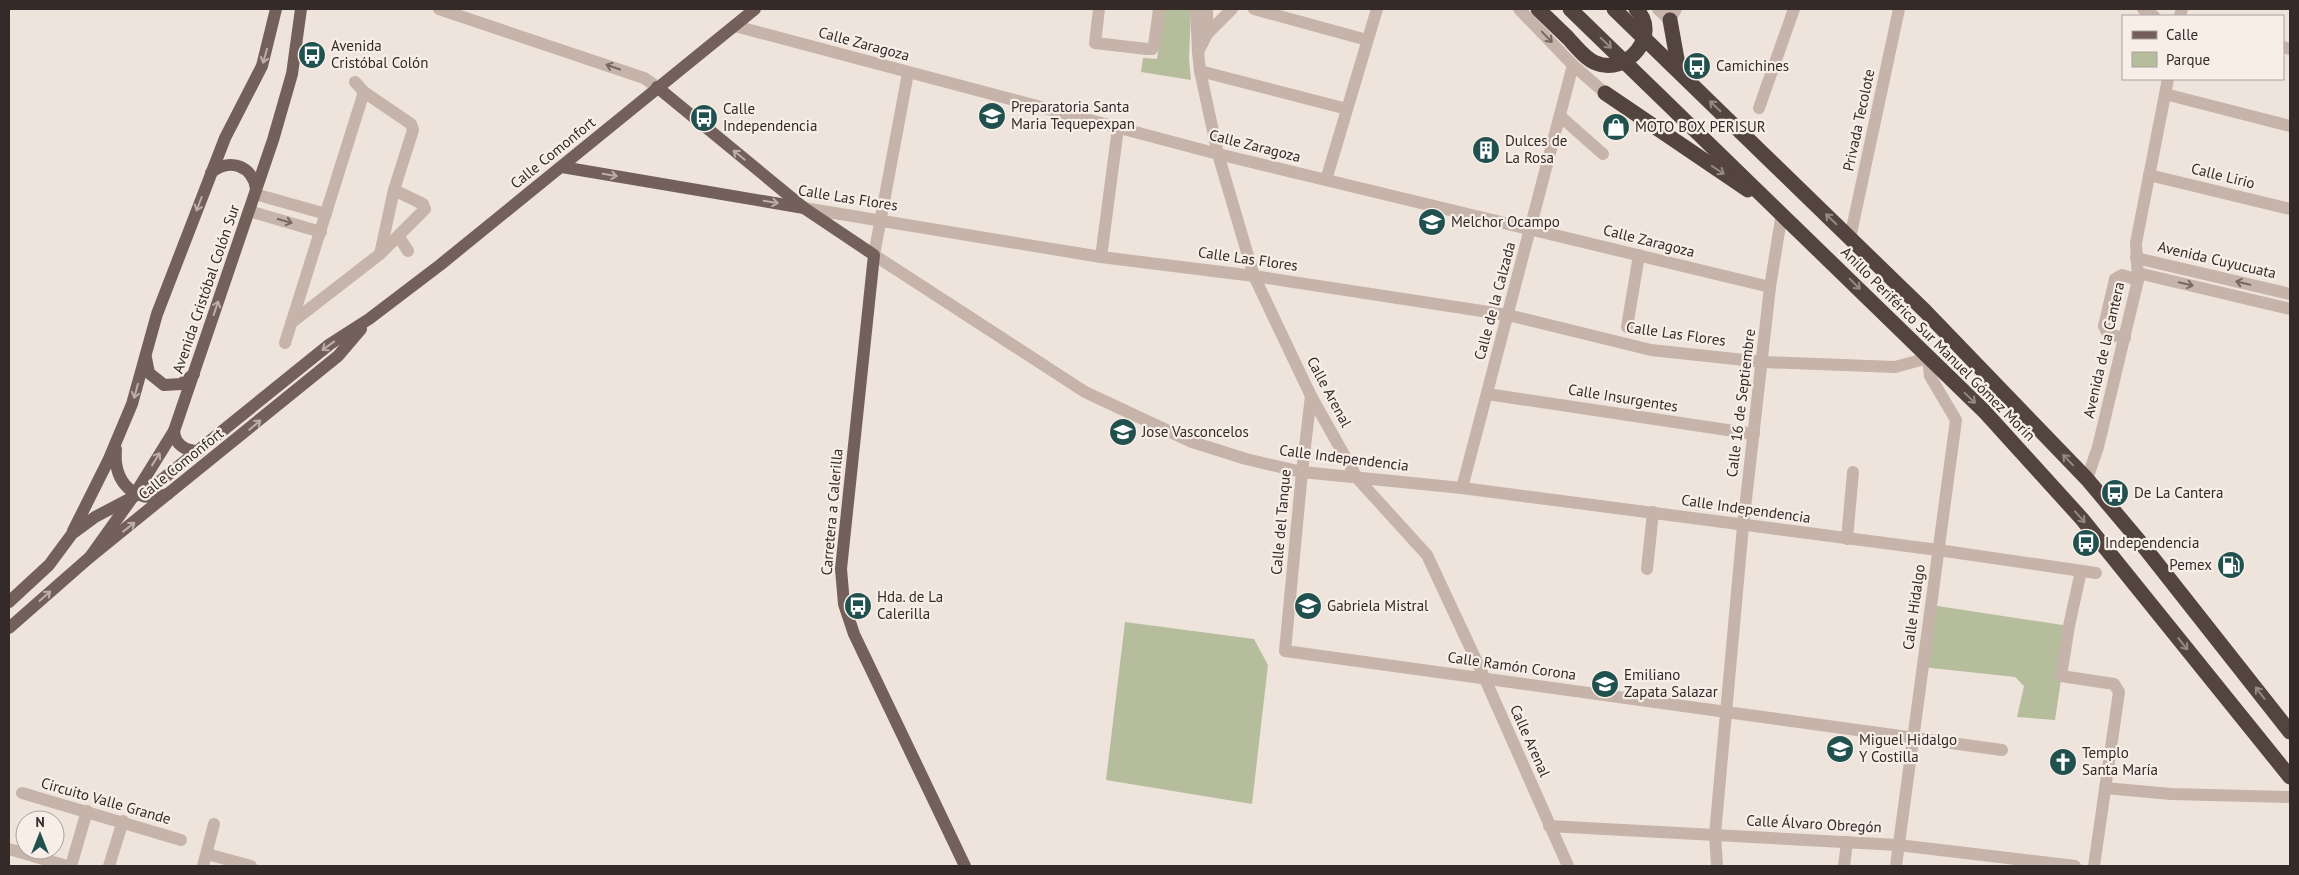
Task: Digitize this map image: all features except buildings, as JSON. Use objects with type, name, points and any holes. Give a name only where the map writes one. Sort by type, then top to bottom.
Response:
[{"type":"highway","points":[[1538,9],[1596,63],[1614,65],[1625,62],[1634,55],[1643,40],[1643,22],[1636,9]]},
{"type":"highway","name":"Anillo Periférico Sur Manuel Gómez Morín","points":[[1570,9],[1984,411],[2082,519],[2290,777]]},
{"type":"highway","name":"Anillo Periférico Sur Manuel Gómez Morín","points":[[1614,9],[1679,70],[1925,311],[2086,479],[2153,558],[2290,732]]},
{"type":"highway","points":[[1673,14],[1679,70]]},
{"type":"highway","points":[[1606,93],[1782,213]]},
{"type":"main road","points":[[72,534],[118,439],[132,404],[157,314],[225,138],[262,66],[276,9]]},
{"type":"main road","name":"Avenida Cristóbal Colón Sur","points":[[90,557],[135,494],[174,431],[274,140],[292,74],[301,9]]},
{"type":"main road","name":"Calle Comonfort","points":[[9,602],[49,565],[72,534],[95,517],[135,494],[154,486],[330,344],[369,319],[562,167],[657,87],[755,9]]},
{"type":"main road","name":"Calle Independencia","points":[[657,87],[804,208],[874,255]]},
{"type":"main road","points":[[211,173],[225,165],[241,166],[250,173],[255,192]]},
{"type":"main road","name":"Calle Las Flores","points":[[562,167],[804,208]]},
{"type":"main road","name":"Carretera a Calerilla","points":[[874,255],[841,569],[844,604],[854,634],[965,866]]},
{"type":"main road","name":"Calle Comonfort","points":[[9,628],[90,557],[338,356],[369,319]]},
{"type":"main road","points":[[146,355],[149,374],[164,385],[182,384],[195,373]]},
{"type":"main road","points":[[174,431],[180,445],[188,450],[198,451]]},
{"type":"main road","points":[[118,439],[115,455],[118,471],[124,484],[135,494],[154,497],[175,490]]},
{"type":"street","name":"Calle Independencia","points":[[440,9],[644,78],[657,87]]},
{"type":"street","points":[[1099,9],[1095,43],[1147,49],[1152,49],[1154,45],[1158,9]]},
{"type":"street","name":"Calle Arenal","points":[[1196,9],[1200,71],[1218,154],[1254,276],[1311,396],[1357,478],[1428,555],[1568,866]]},
{"type":"street","points":[[1206,9],[1207,34]]},
{"type":"street","points":[[1198,52],[1207,34],[1232,9]]},
{"type":"street","points":[[1254,9],[1367,40]]},
{"type":"street","points":[[1326,180],[1377,9]]},
{"type":"street","points":[[1519,9],[1574,65],[1606,93]]},
{"type":"street","points":[[1658,9],[1673,14]]},
{"type":"street","points":[[1759,108],[1794,9]]},
{"type":"street","name":"Privada Tecolote","points":[[1850,238],[1899,9]]},
{"type":"street","name":"Calle Zaragoza","points":[[735,26],[1218,154],[1531,228],[1770,288]]},
{"type":"street","name":"Calle de la Calzada","points":[[1462,488],[1574,65]]},
{"type":"street","points":[[1200,71],[1347,109]]},
{"type":"street","points":[[874,255],[908,73]]},
{"type":"street","name":"Avenida de la Cantera","points":[[2086,479],[2098,447],[2138,276],[2136,242],[2168,80]]},
{"type":"street","points":[[355,82],[364,92],[414,127],[394,190],[380,254]]},
{"type":"street","points":[[286,342],[364,92]]},
{"type":"street","points":[[2165,94],[2290,126]]},
{"type":"street","points":[[1560,116],[1603,154]]},
{"type":"street","points":[[1101,257],[1118,128]]},
{"type":"street","name":"Calle Lirio","points":[[2149,174],[2290,208]]},
{"type":"street","points":[[291,323],[380,254],[425,209],[423,204],[394,190]]},
{"type":"street","points":[[255,192],[326,214]]},
{"type":"street","name":"Calle Las Flores","points":[[804,208],[880,219],[1101,257],[1254,276],[1508,315],[1651,350],[1763,362],[1895,367],[1928,358]]},
{"type":"street","points":[[249,211],[321,232]]},
{"type":"street","name":"Calle 16 de Septiembre","points":[[1717,866],[1715,834],[1743,526],[1770,288],[1782,213]]},
{"type":"street","points":[[398,237],[408,251]]},
{"type":"street","name":"Calle Independencia","points":[[874,255],[1085,392],[1192,442],[1246,459],[1302,472],[1462,488],[1653,512],[1743,526],[1938,550],[2096,573]]},
{"type":"street","points":[[1627,327],[1639,255]]},
{"type":"street","name":"Avenida Cuyucuata","points":[[2136,258],[2290,294]]},
{"type":"street","name":"Avenida Cuyucuata","points":[[2125,338],[2108,334],[2104,326],[2115,279],[2122,276],[2138,276],[2290,309]]},
{"type":"street","points":[[305,280],[310,288],[327,295]]},
{"type":"street","name":"Calle Hidalgo","points":[[1896,866],[1956,420],[1930,376],[1928,358]]},
{"type":"street","name":"Calle Insurgentes","points":[[1487,394],[1754,434]]},
{"type":"street","name":"Calle del Tanque","points":[[1285,651],[1311,396]]},
{"type":"street","points":[[1846,539],[1853,472]]},
{"type":"street","points":[[1647,569],[1653,512]]},
{"type":"street","points":[[2081,571],[2068,626],[2061,676],[2114,684],[2119,692],[2094,866]]},
{"type":"street","name":"Calle Ramón Corona","points":[[1285,651],[2002,750]]},
{"type":"street","points":[[2104,788],[2171,794],[2290,796]]},
{"type":"street","name":"Circuito Valle Grande","points":[[22,793],[123,821],[182,840]]},
{"type":"street","points":[[9,849],[69,866],[88,811]]},
{"type":"street","points":[[109,866],[123,821]]},
{"type":"street","points":[[203,866],[214,824]]},
{"type":"street","name":"Calle Álvaro Obregón","points":[[1550,826],[1898,845],[2002,862],[2075,866]]},
{"type":"street","points":[[1844,866],[1847,842]]},
{"type":"street","points":[[207,854],[250,866]]},
{"type":"green space","points":[[1164,9],[1191,9],[1189,59],[1191,80],[1141,72],[1143,58],[1157,59]]},
{"type":"green space","points":[[1931,605],[2069,626],[2055,720],[2017,717],[2024,686],[2015,677],[1922,667]]},
{"type":"green space","points":[[1125,622],[1254,639],[1268,665],[1252,804],[1106,780]]},
{"type":"place","name":"Avenida Cristóbal Colón","points":[[312,55]]},
{"type":"place","name":"Camichines","points":[[1697,66]]},
{"type":"place","name":"Preparatoria Santa Maria Tequepexpan","points":[[992,116]]},
{"type":"place","name":"Calle Independencia","points":[[704,118]]},
{"type":"place","name":"MOTO BOX PERISUR","points":[[1616,127]]},
{"type":"place","name":"Dulces de La Rosa","points":[[1486,150]]},
{"type":"place","name":"Melchor Ocampo","points":[[1432,222]]},
{"type":"place","name":"Jose Vasconcelos","points":[[1123,432]]},
{"type":"place","name":"De La Cantera","points":[[2115,493]]},
{"type":"place","name":"Independencia","points":[[2086,543]]},
{"type":"place","name":"Pemex","points":[[2231,565]]},
{"type":"place","name":"Hda. de La Calerilla","points":[[858,606]]},
{"type":"place","name":"Gabriela Mistral","points":[[1308,606]]},
{"type":"place","name":"Emiliano Zapata Salazar","points":[[1605,684]]},
{"type":"place","name":"Miguel Hidalgo Y Costilla","points":[[1840,749]]},
{"type":"place","name":"Templo Santa María","points":[[2063,762]]}]
